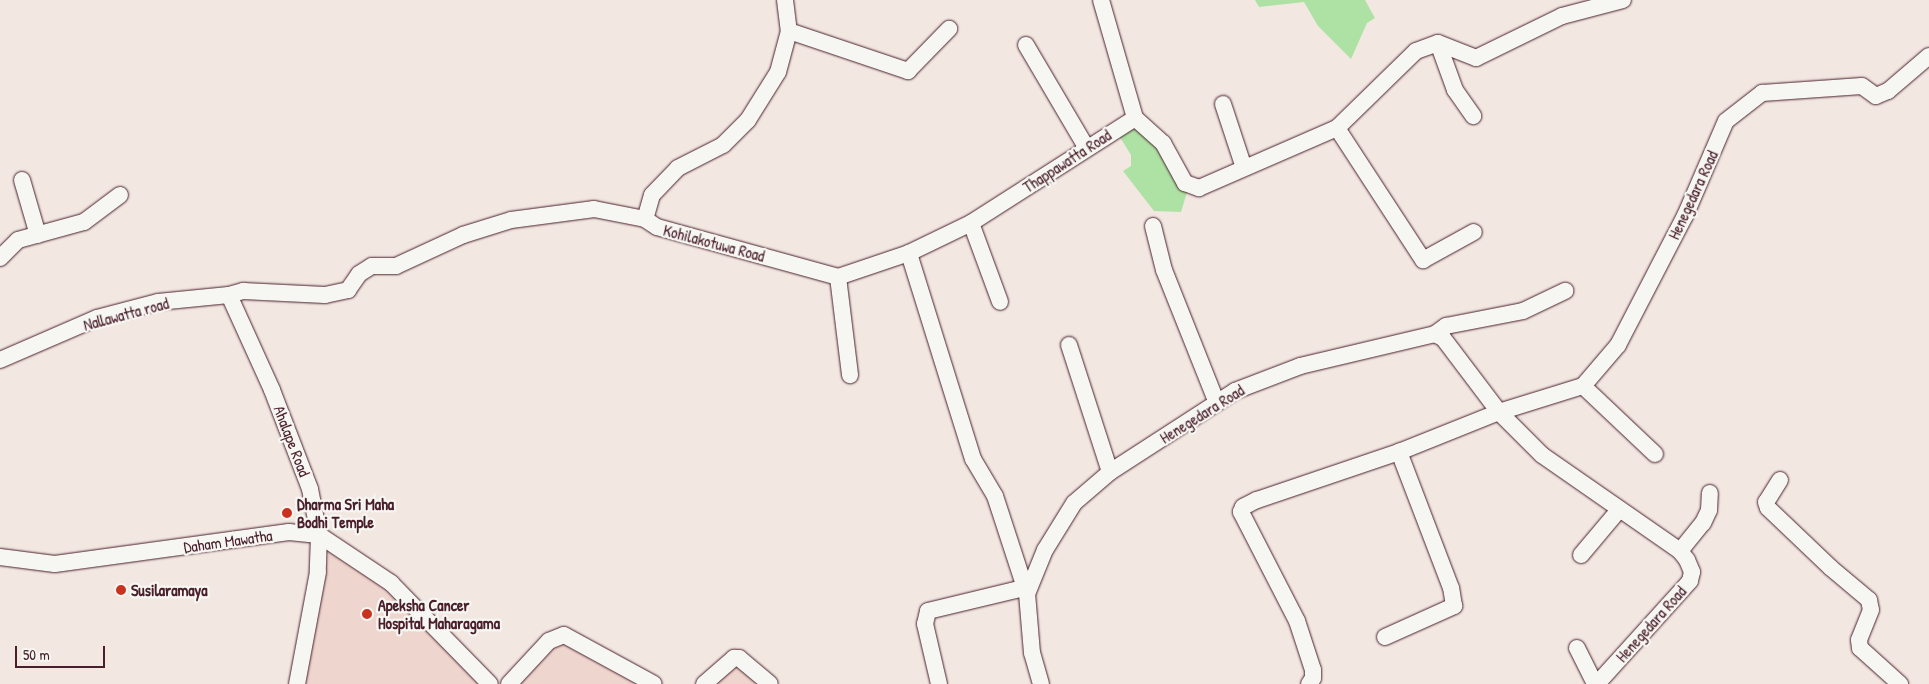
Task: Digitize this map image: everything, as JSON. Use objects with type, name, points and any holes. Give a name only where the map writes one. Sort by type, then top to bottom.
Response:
[{"type":"street","name":"Kohilakotuwa Road","points":[[785,0],[789,31],[778,72],[748,120],[723,145],[678,168],[652,195],[644,219],[657,227],[838,277]]},
{"type":"street","points":[[1101,0],[1135,118],[1163,143],[1184,183],[1199,188],[1337,128],[1416,51],[1438,43],[1476,58],[1562,16],[1623,0]]},
{"type":"street","points":[[789,31],[908,71],[949,29]]},
{"type":"street","points":[[1438,43],[1455,90],[1473,116]]},
{"type":"street","points":[[1026,45],[1086,147]]},
{"type":"street","name":"Henegedara Road","points":[[1583,386],[1618,345],[1685,216],[1726,121],[1762,93],[1862,86],[1876,96],[1888,91],[1929,56]]},
{"type":"street","points":[[1223,104],[1244,168]]},
{"type":"street","name":"Thappawatta Road","points":[[908,253],[971,223],[1086,147],[1135,118]]},
{"type":"street","points":[[1337,128],[1423,260],[1474,232]]},
{"type":"street","points":[[22,180],[38,235]]},
{"type":"street","points":[[0,258],[18,240],[84,222],[120,195]]},
{"type":"street","name":"Nallawatta road","points":[[0,360],[97,318],[158,302],[229,295],[243,291],[325,295],[348,290],[359,274],[372,266],[396,266],[463,234],[511,220],[594,209],[644,219]]},
{"type":"street","points":[[971,223],[1000,302]]},
{"type":"street","points":[[1153,226],[1164,270],[1217,402]]},
{"type":"street","points":[[850,374],[838,277],[908,253],[973,459],[995,496],[1026,591],[1032,653],[1041,684]]},
{"type":"street","points":[[1435,334],[1446,326],[1524,311],[1565,291]]},
{"type":"street","name":"Ahalape Road","points":[[229,295],[272,390],[310,489],[319,535],[318,572],[297,684]]},
{"type":"street","name":"Henegedara Road","points":[[1026,591],[1045,550],[1074,503],[1110,472],[1234,390],[1277,373],[1435,334],[1443,338],[1499,412],[1542,455],[1618,511],[1680,551],[1692,572],[1690,581],[1596,684]]},
{"type":"street","points":[[1069,345],[1110,472]]},
{"type":"street","points":[[1309,684],[1313,678],[1313,670],[1297,620],[1241,512],[1247,504],[1399,452],[1499,412],[1583,386],[1655,454]]},
{"type":"street","points":[[1385,637],[1454,606],[1451,588],[1399,452]]},
{"type":"street","points":[[1780,480],[1766,502],[1768,508],[1831,568],[1870,600],[1871,610],[1859,640],[1860,648],[1900,684]]},
{"type":"street","points":[[1680,551],[1703,523],[1709,510],[1710,493]]},
{"type":"street","points":[[1581,556],[1618,511]]},
{"type":"street","name":"Daham Mawatha","points":[[0,557],[56,564],[289,532],[319,535],[391,583],[490,684]]},
{"type":"street","points":[[938,684],[924,624],[928,611],[1026,591]]},
{"type":"street","points":[[509,684],[549,642],[564,635],[654,684]]},
{"type":"street","points":[[1577,648],[1596,684]]},
{"type":"street","points":[[704,684],[734,658],[739,658],[770,684]]},
{"type":"shaded area","name":"Apeksha Cancer Hospital Maharagama","points":[[330,548],[409,604],[485,684],[302,684]]},
{"type":"shaded area","name":"Apeksha Cancer Hospital Maharagama","points":[[567,643],[643,684],[515,684],[552,648]]},
{"type":"shaded area","points":[[740,665],[757,684],[714,684],[733,667]]},
{"type":"green space","points":[[1255,0],[1365,0],[1375,18],[1367,23],[1351,59],[1318,26],[1304,2],[1259,7]]},
{"type":"green space","points":[[1135,126],[1162,148],[1188,189],[1181,212],[1154,211],[1123,171],[1131,166],[1131,155],[1118,134]]},
{"type":"place","name":"Dharma Sri Maha Bodhi Temple","points":[[287,513]]},
{"type":"place","name":"Susilaramaya","points":[[121,590]]},
{"type":"place","name":"Apeksha Cancer Hospital Maharagama","points":[[367,614]]}]
